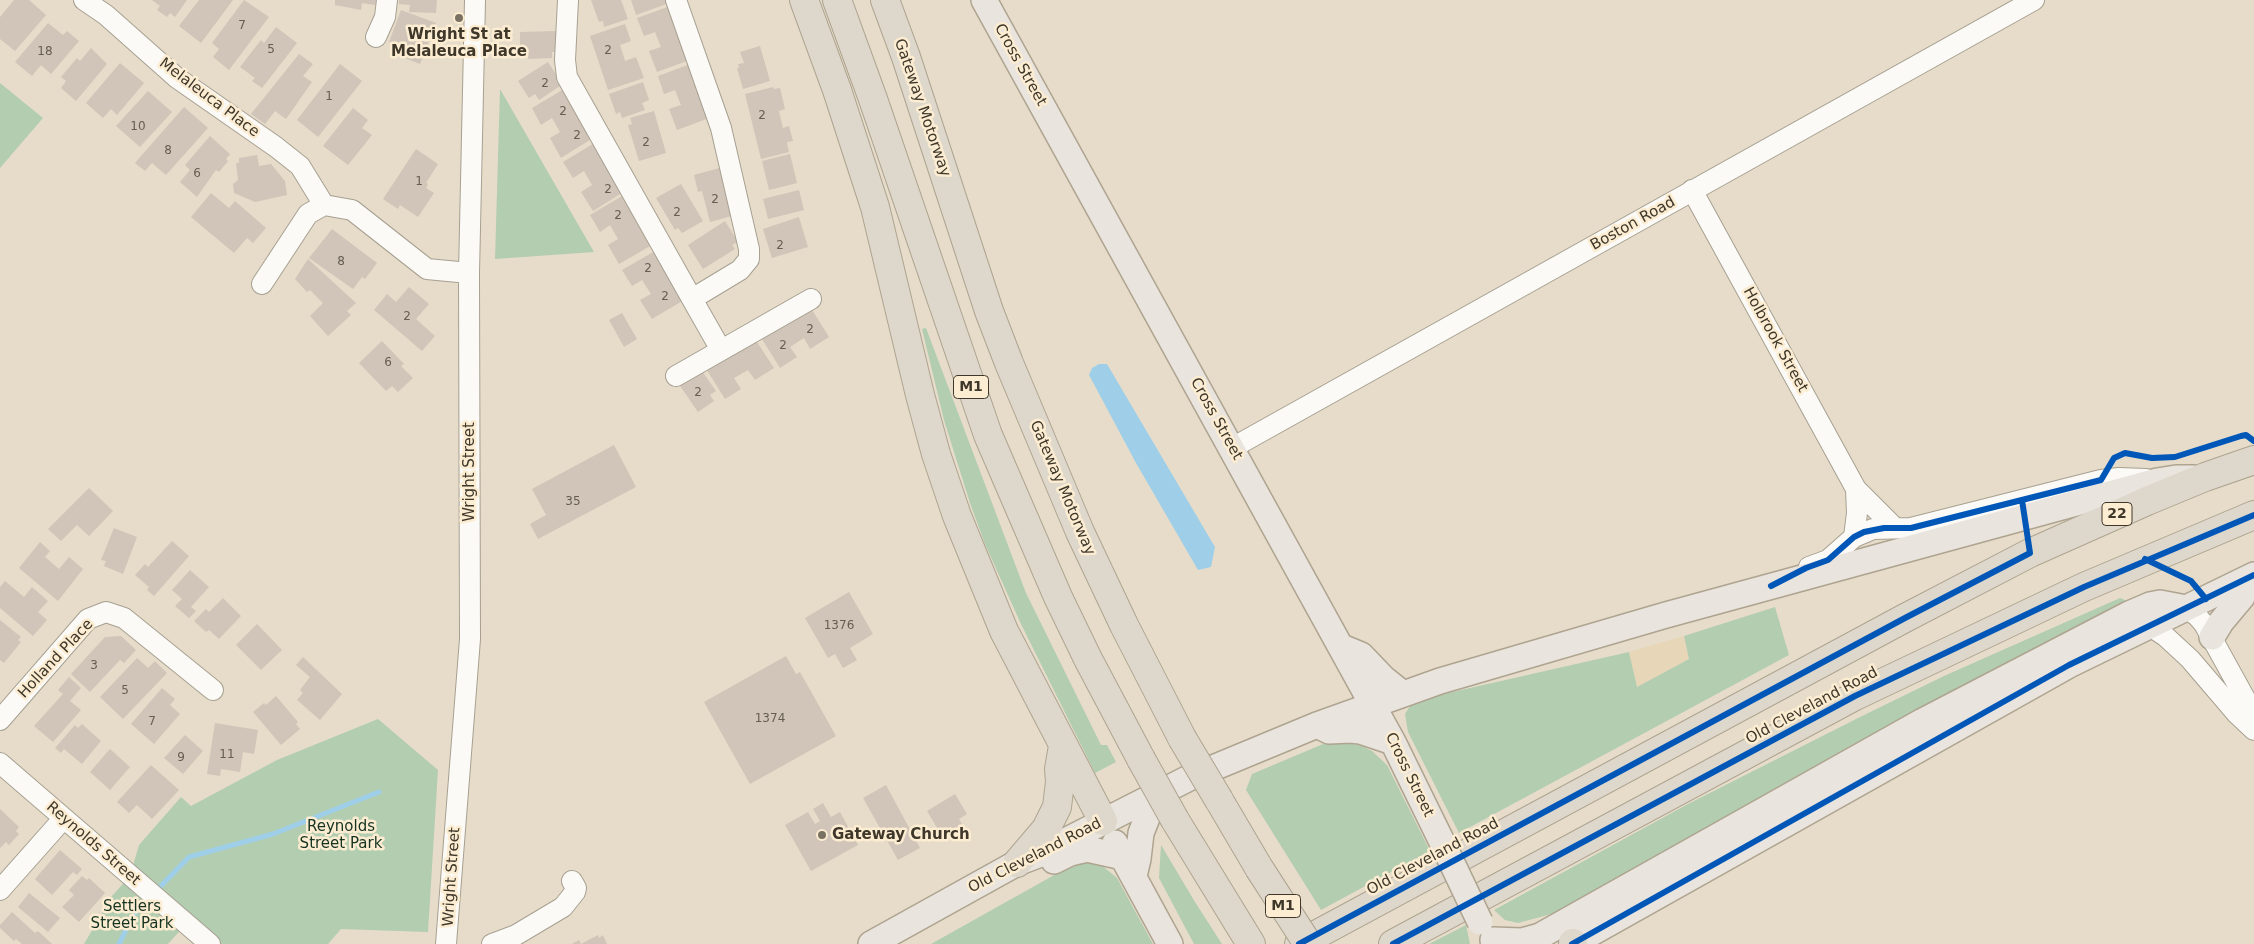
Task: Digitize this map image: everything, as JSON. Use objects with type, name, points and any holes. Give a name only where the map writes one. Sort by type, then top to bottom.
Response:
[{"type":"highway","points":[[804,0],[837,90],[875,207],[925,412],[957,516],[1004,631],[1103,821]]},
{"type":"highway","name":"M1","points":[[837,0],[988,434],[1058,597],[1105,693],[1141,759],[1217,891],[1251,944]]},
{"type":"highway","name":"Gateway Motorway","points":[[885,0],[906,57],[989,310],[1020,390],[1104,583],[1182,738],[1259,868],[1308,944]]},
{"type":"highway","name":"Old Cleveland Road","points":[[1299,944],[1962,588],[2084,528],[2205,477],[2254,460]]},
{"type":"highway","name":"Old Cleveland Road","points":[[1393,944],[1863,692],[2067,594],[2254,515]]},
{"type":"highway","points":[[1017,863],[1046,829],[1057,807],[1060,796],[1059,769],[1063,746]]},
{"type":"main road","name":"Cross Street","points":[[984,0],[1373,704],[1487,936]]},
{"type":"main road","name":"Old Cleveland Road","points":[[871,944],[1017,863],[1038,855],[1211,768],[1317,725],[1440,680],[1771,586],[2157,481],[2205,477]]},
{"type":"main road","points":[[1573,944],[2068,665],[2251,577]]},
{"type":"main road","points":[[2212,637],[2221,622],[2242,597],[2251,577]]},
{"type":"main road","points":[[1487,936],[1522,941],[1540,936],[1923,721],[2129,614],[2160,603],[2186,608]]},
{"type":"main road","points":[[1342,647],[1361,655],[1383,678],[1403,694]]},
{"type":"main road","points":[[1317,725],[1329,731],[1350,730],[1393,742]]},
{"type":"main road","points":[[1129,867],[1138,859],[1141,833],[1156,795]]},
{"type":"main road","points":[[1103,821],[1170,944]]},
{"type":"main road","points":[[906,944],[1070,853],[1093,849],[1129,867]]},
{"type":"street","name":"Melaleuca Place","points":[[84,0],[106,15],[177,78],[300,166],[324,205]]},
{"type":"street","points":[[376,37],[385,17],[387,0]]},
{"type":"street","name":"Wright Street","points":[[446,944],[470,639],[469,273],[475,0]]},
{"type":"street","points":[[568,0],[565,60],[567,77],[721,350]]},
{"type":"street","points":[[676,0],[721,128],[749,249],[749,259],[740,270],[692,299]]},
{"type":"street","name":"Boston Road","points":[[1232,448],[2034,0]]},
{"type":"street","name":"Holbrook Street","points":[[1692,190],[1856,489],[1895,528]]},
{"type":"street","points":[[262,284],[308,214],[324,205],[352,210],[427,269],[469,273]]},
{"type":"street","points":[[676,376],[811,298]]},
{"type":"street","name":"Old Cleveland Road","points":[[1771,586],[1806,568],[1828,560],[1854,537],[1873,529],[1918,527],[2101,480],[2127,478],[2157,481]]},
{"type":"street","name":"Holbrook Street","points":[[1854,537],[1857,513],[1856,489]]},
{"type":"street","points":[[2186,608],[2198,616],[2212,637],[2247,702],[2254,722]]},
{"type":"street","name":"Holland Place","points":[[0,720],[88,620],[106,612],[124,618],[213,690]]},
{"type":"street","points":[[2150,626],[2165,636],[2190,659],[2237,714],[2254,730]]},
{"type":"street","name":"Reynolds Street","points":[[0,763],[210,944]]},
{"type":"street","points":[[0,890],[63,819]]},
{"type":"street","points":[[492,944],[516,935],[563,907],[575,892],[576,888],[572,881]]},
{"type":"shaded area","points":[[1684,636],[1689,659],[1637,687],[1629,652]]},
{"type":"green space","points":[[0,83],[43,118],[0,168]]},
{"type":"green space","points":[[500,89],[594,252],[495,259]]},
{"type":"green space","points":[[926,328],[1026,593],[1101,745],[1107,745],[1116,762],[1095,773],[1021,624],[985,544],[944,420],[922,329]]},
{"type":"green space","points":[[2120,598],[2130,602],[1555,913],[1518,923],[1505,920],[1494,910],[1688,804],[1858,718],[1944,676]]},
{"type":"green space","points":[[1775,607],[1789,655],[1459,833],[1408,732],[1405,714],[1412,703],[1417,700],[1629,652],[1637,687],[1689,659],[1684,636]]},
{"type":"green space","name":"Reynolds Street Park","points":[[378,719],[438,770],[428,932],[341,929],[328,944],[210,944],[186,924],[168,944],[84,944],[112,896],[130,876],[139,845],[181,797],[191,806],[277,760]]},
{"type":"green space","points":[[1343,742],[1362,746],[1372,751],[1387,765],[1430,851],[1321,910],[1246,790],[1252,774],[1323,744]]},
{"type":"green space","points":[[1161,845],[1222,944],[1194,944],[1159,878]]},
{"type":"green space","points":[[1089,862],[1099,863],[1117,878],[1153,944],[931,944],[1065,869]]},
{"type":"green space","points":[[1466,925],[1470,944],[1429,944]]},
{"type":"water","points":[[1099,364],[1107,364],[1215,547],[1211,567],[1198,570],[1136,463],[1089,375],[1092,368]]},
{"type":"building","points":[[14,0],[29,0],[46,15],[15,51],[0,39],[0,17]]},
{"type":"building","points":[[152,0],[187,0],[175,17],[170,13],[167,17],[157,10],[160,6]]},
{"type":"building","points":[[199,0],[233,0],[201,43],[179,26]]},
{"type":"building","points":[[244,0],[269,17],[229,70],[213,57],[219,49],[212,43]]},
{"type":"building","points":[[335,0],[376,0],[375,5],[362,3],[361,10],[335,5]]},
{"type":"building","points":[[399,0],[437,0],[436,13],[409,12],[410,5],[399,4]]},
{"type":"building","points":[[591,0],[621,0],[628,19],[604,27],[603,21],[599,22]]},
{"type":"building","points":[[631,0],[671,0],[672,2],[636,15]]},
{"type":"building","points":[[673,5],[692,59],[657,72],[649,51],[661,47],[655,32],[644,36],[637,18]]},
{"type":"building","points":[[401,10],[436,23],[420,64],[397,55],[401,46],[389,42]]},
{"type":"building","points":[[48,23],[63,35],[67,31],[79,41],[51,74],[41,65],[32,76],[15,62]]},
{"type":"building","points":[[625,24],[631,41],[620,45],[625,61],[636,57],[644,78],[608,90],[590,36]]},
{"type":"building","points":[[276,27],[297,43],[262,88],[252,81],[255,78],[240,67],[261,40],[264,43]]},
{"type":"building","points":[[556,31],[556,52],[552,52],[552,58],[528,59],[528,51],[520,51],[520,32]]},
{"type":"building","points":[[760,46],[770,81],[743,89],[737,68],[739,68],[738,64],[744,63],[740,52]]},
{"type":"building","points":[[91,48],[107,64],[76,101],[61,88],[66,81],[61,77],[77,58],[80,61]]},
{"type":"building","points":[[299,54],[313,64],[303,76],[312,82],[286,119],[275,111],[265,124],[251,114]]},
{"type":"building","points":[[548,62],[559,79],[556,81],[560,86],[539,100],[535,94],[529,98],[518,81]]},
{"type":"building","points":[[120,63],[144,83],[117,115],[111,109],[103,118],[86,103]]},
{"type":"building","points":[[693,63],[712,117],[677,130],[669,109],[681,105],[675,90],[664,94],[658,76]]},
{"type":"building","points":[[340,64],[362,81],[318,137],[297,120]]},
{"type":"building","points":[[643,82],[649,100],[642,103],[645,110],[622,118],[620,112],[616,114],[609,94]]},
{"type":"building","points":[[773,87],[774,89],[780,88],[785,109],[779,111],[783,128],[789,126],[793,141],[787,142],[789,152],[761,159],[745,94]]},
{"type":"building","points":[[564,89],[593,138],[561,158],[550,138],[560,132],[552,118],[541,125],[532,108]]},
{"type":"building","points":[[148,91],[172,112],[140,147],[116,126]]},
{"type":"building","points":[[184,107],[208,128],[166,175],[152,163],[145,171],[135,163]]},
{"type":"building","points":[[353,108],[368,120],[362,128],[372,135],[348,165],[323,146]]},
{"type":"building","points":[[654,111],[666,153],[639,161],[628,125],[632,124],[630,118]]},
{"type":"building","points":[[210,136],[230,154],[226,159],[228,161],[219,172],[216,170],[197,197],[180,182],[190,170],[185,165]]},
{"type":"building","points":[[596,142],[625,191],[593,211],[581,192],[592,185],[584,171],[573,178],[563,162]]},
{"type":"building","points":[[416,149],[438,164],[426,183],[428,184],[426,188],[434,193],[418,217],[400,205],[398,209],[383,199]]},
{"type":"building","points":[[790,154],[797,183],[769,190],[762,161]]},
{"type":"building","points":[[257,155],[259,166],[271,164],[285,181],[287,195],[255,202],[234,193],[233,184],[238,180],[236,163],[239,163],[239,158]]},
{"type":"building","points":[[723,167],[735,215],[710,222],[702,191],[698,192],[694,175]]},
{"type":"building","points":[[681,184],[703,221],[682,233],[678,228],[675,230],[656,198]]},
{"type":"building","points":[[799,190],[804,210],[768,219],[763,199]]},
{"type":"building","points":[[211,193],[229,208],[235,201],[266,228],[253,243],[247,238],[234,253],[191,217]]},
{"type":"building","points":[[622,196],[652,245],[619,264],[608,245],[618,239],[610,225],[600,232],[590,215]]},
{"type":"building","points":[[799,217],[808,247],[772,258],[763,229]]},
{"type":"building","points":[[725,221],[738,242],[732,245],[735,249],[703,269],[688,245]]},
{"type":"building","points":[[332,229],[377,263],[365,279],[362,277],[353,289],[309,258]]},
{"type":"building","points":[[655,251],[684,300],[652,319],[640,300],[651,294],[642,280],[632,286],[622,270]]},
{"type":"building","points":[[308,259],[356,303],[347,311],[351,315],[328,336],[310,316],[323,303],[310,290],[307,292],[295,279]]},
{"type":"building","points":[[409,287],[429,304],[416,319],[435,336],[422,351],[374,310],[387,294],[396,302]]},
{"type":"building","points":[[809,305],[829,337],[810,349],[804,338],[790,347],[797,357],[780,368],[760,336]]},
{"type":"building","points":[[622,313],[637,339],[624,347],[609,320]]},
{"type":"building","points":[[753,336],[774,368],[755,380],[748,370],[734,378],[741,389],[725,399],[705,367]]},
{"type":"building","points":[[382,341],[404,364],[401,366],[413,378],[398,392],[392,386],[386,391],[359,363]]},
{"type":"building","points":[[702,371],[716,391],[710,395],[714,401],[698,412],[678,383]]},
{"type":"building","points":[[614,445],[636,487],[538,539],[530,524],[546,515],[532,489]]},
{"type":"building","points":[[89,488],[113,511],[89,536],[77,525],[61,541],[48,529]]},
{"type":"building","points":[[114,528],[137,537],[123,574],[104,566],[106,561],[101,560]]},
{"type":"building","points":[[172,541],[189,556],[154,596],[147,590],[149,587],[135,575],[145,564],[148,567]]},
{"type":"building","points":[[40,542],[50,551],[45,557],[59,569],[69,557],[83,569],[58,601],[19,568]]},
{"type":"building","points":[[190,570],[209,587],[191,607],[196,611],[189,618],[175,606],[182,599],[172,590]]},
{"type":"building","points":[[5,581],[24,597],[32,587],[48,601],[38,612],[47,620],[33,636],[0,608],[0,587]]},
{"type":"building","points":[[849,592],[873,634],[850,648],[857,660],[843,668],[835,654],[828,658],[805,618]]},
{"type":"building","points":[[223,598],[241,616],[219,639],[209,630],[206,632],[194,621],[206,609],[209,612]]},
{"type":"building","points":[[0,620],[21,637],[18,640],[21,642],[4,663],[0,660]]},
{"type":"building","points":[[257,624],[282,650],[261,670],[236,645]]},
{"type":"building","points":[[121,636],[136,650],[124,663],[120,660],[90,692],[71,674],[105,637]]},
{"type":"building","points":[[786,656],[796,674],[800,672],[836,736],[750,784],[704,702]]},
{"type":"building","points":[[303,657],[342,694],[320,720],[297,700],[303,693],[300,690],[310,677],[296,665]]},
{"type":"building","points":[[137,658],[148,668],[155,661],[167,673],[123,719],[100,697]]},
{"type":"building","points":[[69,677],[81,688],[70,701],[81,710],[53,742],[34,726],[63,694],[58,690]]},
{"type":"building","points":[[162,688],[175,699],[170,705],[180,714],[154,744],[131,724]]},
{"type":"building","points":[[276,696],[298,722],[296,724],[300,729],[281,745],[253,712],[264,703],[266,705]]},
{"type":"building","points":[[215,723],[258,730],[254,754],[243,752],[240,772],[221,769],[220,776],[207,774]]},
{"type":"building","points":[[82,724],[101,741],[82,764],[64,749],[61,753],[55,748],[75,725],[78,728]]},
{"type":"building","points":[[185,735],[203,751],[183,774],[164,758]]},
{"type":"building","points":[[110,749],[130,767],[110,790],[90,772]]},
{"type":"building","points":[[151,765],[179,790],[152,819],[137,805],[129,813],[117,802]]},
{"type":"building","points":[[886,785],[920,848],[898,860],[863,798]]},
{"type":"building","points":[[955,794],[967,814],[959,819],[962,824],[947,833],[944,828],[939,831],[927,811]]},
{"type":"building","name":"Gateway Church","points":[[823,803],[831,817],[840,812],[858,845],[811,871],[785,825],[808,812],[815,824],[820,821],[813,809]]},
{"type":"building","points":[[0,809],[19,827],[16,831],[19,834],[9,845],[6,842],[0,848]]},
{"type":"building","points":[[60,850],[82,869],[77,875],[73,872],[52,895],[35,879]]},
{"type":"building","points":[[82,876],[87,880],[89,878],[105,893],[79,922],[62,907],[74,895],[69,890]]},
{"type":"building","points":[[29,893],[60,918],[48,932],[18,907]]},
{"type":"building","points":[[12,912],[35,933],[38,931],[52,944],[22,944],[16,939],[14,941],[0,928],[0,925]]},
{"type":"building","points":[[598,935],[599,938],[603,935],[607,944],[581,944]]},
{"type":"building","points":[[579,940],[581,944],[572,944]]},
{"type":"waterway","points":[[155,892],[189,857],[273,834],[379,792]]},
{"type":"waterway","points":[[119,944],[134,914],[149,898]]},
{"type":"cycle path","points":[[1771,586],[1806,568],[1828,560],[1854,537],[1864,532],[1884,528],[1911,528],[2101,480],[2114,458],[2125,453],[2152,458],[2175,457],[2241,436],[2246,435],[2254,441]]},
{"type":"cycle path","points":[[1299,944],[1905,618],[2030,553],[2022,500]]},
{"type":"cycle path","points":[[1393,944],[1855,696],[2084,587],[2254,515]]},
{"type":"cycle path","points":[[2145,559],[2191,581],[2206,599]]},
{"type":"cycle path","points":[[1572,944],[2069,665],[2254,575]]},
{"type":"place","name":"Wright St at Melaleuca Place","points":[[459,18]]},
{"type":"place","name":"Gateway Church","points":[[822,835]]},
{"type":"park label","name":"Settlers Street Park","points":[[132,916]]}]
